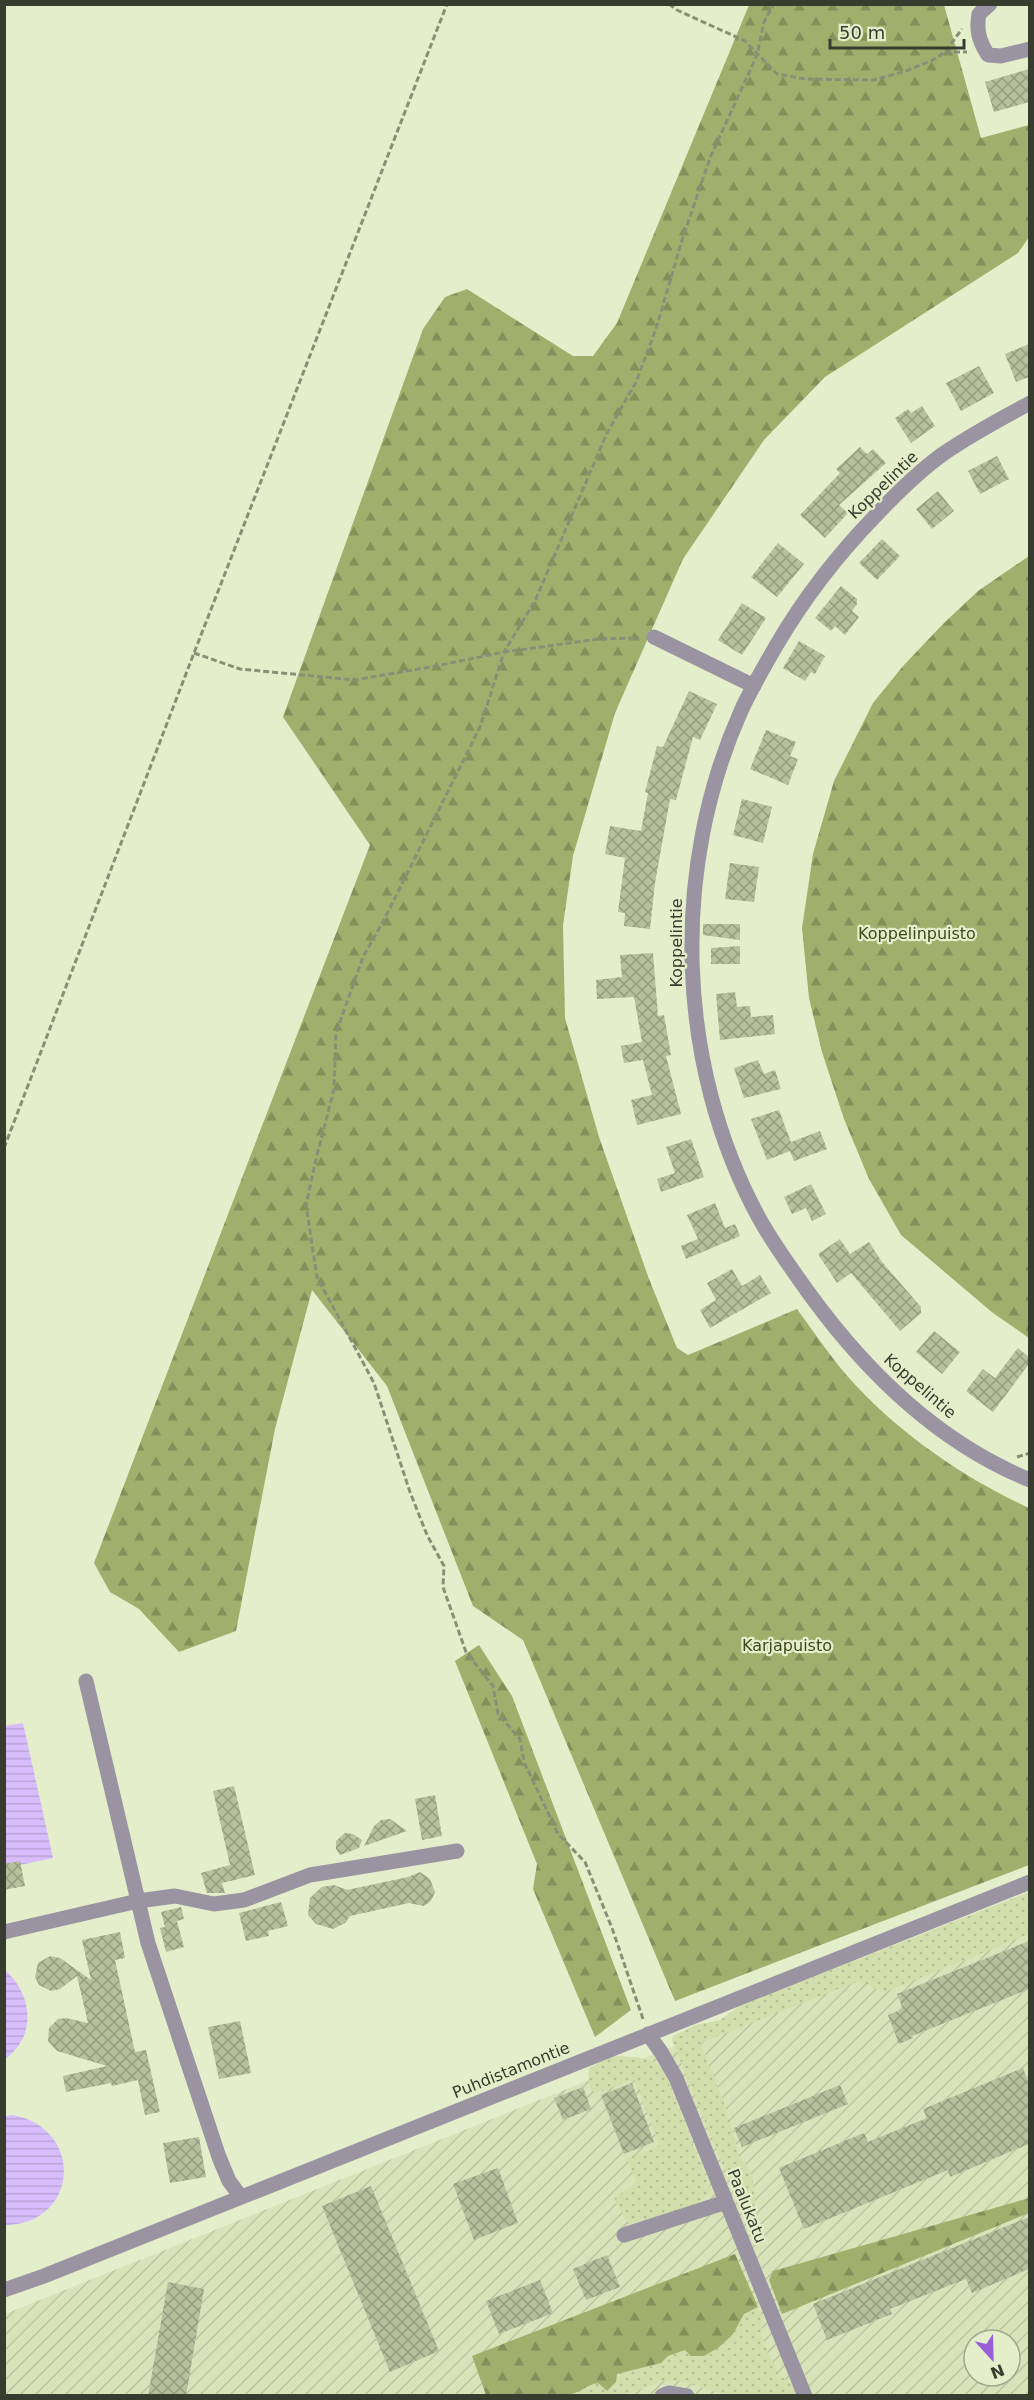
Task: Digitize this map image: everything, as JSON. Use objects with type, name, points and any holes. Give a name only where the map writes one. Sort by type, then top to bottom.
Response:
[{"type":"street","points":[[984,9],[977,29],[982,46],[988,55],[1001,56],[1029,49]]},
{"type":"street","name":"Koppelintie","points":[[1029,403],[942,455],[904,486],[844,548],[821,576],[790,622],[754,686],[727,747],[713,791],[704,828],[694,897],[691,953],[695,1012],[701,1051],[724,1137],[740,1179],[759,1218],[790,1267],[843,1338],[888,1387],[914,1410],[971,1450],[1006,1471],[1029,1480]]},
{"type":"street","points":[[654,637],[754,686]]},
{"type":"street","points":[[86,1681],[148,1943],[219,2157],[229,2181],[241,2198]]},
{"type":"street","points":[[4,1932],[138,1901],[175,1896],[214,1904],[244,1900],[310,1875],[457,1851]]},
{"type":"street","name":"Puhdistamontie","points":[[4,2290],[241,2198],[1029,1882]]},
{"type":"street","name":"Paalukatu","points":[[648,2034],[676,2078],[805,2396]]},
{"type":"street","points":[[624,2235],[726,2202]]},
{"type":"street","points":[[662,2396],[669,2393],[687,2396]]},
{"type":"path","points":[[4,1148],[447,4]]},
{"type":"path","points":[[669,4],[677,10],[745,41],[777,74],[805,79],[874,80],[906,71],[933,60],[945,52],[971,18],[984,9]]},
{"type":"path","points":[[648,2034],[612,1928],[585,1862],[558,1834],[524,1762],[520,1739],[498,1714],[493,1686],[466,1652],[443,1587],[444,1566],[427,1535],[410,1492],[374,1383],[317,1277],[306,1205],[334,1089],[336,1033],[359,968],[480,726],[497,680],[504,652],[535,601],[606,433],[636,382],[656,329],[682,240],[710,158],[757,55],[764,22],[774,4]]},
{"type":"path","points":[[194,653],[240,669],[355,680],[504,652],[598,639],[654,637]]},
{"type":"shaded area","points":[[23,1723],[53,1858],[5,1868],[4,1726]]},
{"type":"shaded area","points":[[1029,1892],[1029,1934],[885,1992],[856,1982],[700,2043],[724,2103],[740,2159],[749,2170],[753,2183],[757,2211],[748,2221],[744,2218],[672,2040],[673,2036],[696,2025],[720,2020],[740,2006]]},
{"type":"shaded area","points":[[1029,1904],[1029,2395],[5,2396],[5,2314]]},
{"type":"shaded area","points":[[4,1969],[21,1990],[27,2014],[27,2027],[23,2039],[16,2050],[5,2059]]},
{"type":"shaded area","points":[[616,2056],[648,2060],[664,2071],[711,2191],[684,2209],[628,2224],[614,2198],[632,2186],[636,2180],[626,2159],[660,2146],[634,2079],[600,2092],[594,2092],[590,2086],[589,2069],[601,2061]]},
{"type":"shaded area","points":[[13,2115],[37,2124],[53,2138],[62,2156],[64,2175],[59,2194],[47,2210],[29,2221],[5,2225],[5,2116]]},
{"type":"shaded area","points":[[735,2254],[761,2315],[762,2335],[767,2351],[779,2375],[792,2384],[796,2395],[728,2395],[680,2381],[663,2381],[624,2395],[486,2395],[472,2356]]},
{"type":"green space","name":"Karjapuisto","points":[[749,5],[944,5],[981,138],[1029,125],[1029,237],[1018,253],[825,377],[764,440],[683,559],[615,713],[573,856],[563,925],[565,1018],[599,1137],[649,1279],[677,1348],[688,1355],[797,1309],[858,1388],[902,1429],[951,1465],[1029,1508],[1029,1865],[675,2001],[523,1640],[473,1606],[387,1386],[312,1290],[275,1429],[236,1631],[179,1652],[139,1609],[110,1592],[94,1563],[370,845],[283,717],[423,329],[445,297],[467,289],[573,356],[593,356],[617,323]]},
{"type":"green space","name":"Koppelinpuisto","points":[[1029,556],[1029,1338],[993,1313],[901,1235],[869,1179],[844,1119],[822,1052],[809,998],[802,928],[813,854],[834,781],[873,703],[903,666],[944,623],[978,591]]},
{"type":"green space","points":[[479,1645],[512,1696],[631,2010],[595,2037],[533,1889],[537,1864],[455,1661]]},
{"type":"green space","points":[[1029,2198],[1029,2213],[782,2314],[769,2280],[773,2271]]},
{"type":"green space","points":[[735,2254],[758,2307],[744,2314],[733,2334],[718,2348],[704,2356],[691,2356],[685,2350],[668,2356],[661,2363],[617,2374],[616,2382],[607,2391],[598,2383],[566,2395],[486,2395],[472,2356]]},
{"type":"building","points":[[1029,69],[1029,102],[994,112],[985,82]]},
{"type":"building","points":[[1029,344],[1029,377],[1016,382],[1005,354]]},
{"type":"building","points":[[979,366],[994,393],[961,411],[946,383]]},
{"type":"building","points":[[922,406],[935,426],[911,443],[895,418],[908,409],[911,413]]},
{"type":"building","points":[[860,447],[867,454],[873,449],[886,463],[839,505],[848,513],[825,538],[800,515],[840,473],[836,469]]},
{"type":"building","points":[[997,456],[1009,479],[980,494],[968,471]]},
{"type":"building","points":[[938,491],[954,511],[932,529],[916,509]]},
{"type":"building","points":[[882,539],[900,556],[877,580],[859,563]]},
{"type":"building","points":[[778,543],[804,564],[777,597],[751,577]]},
{"type":"building","points":[[841,586],[857,599],[857,604],[852,611],[859,617],[845,635],[835,626],[831,631],[815,618]]},
{"type":"building","points":[[742,603],[766,618],[742,655],[718,640]]},
{"type":"building","points":[[799,641],[825,656],[815,674],[811,672],[805,681],[783,668]]},
{"type":"building","points":[[689,691],[717,704],[700,740],[693,737],[676,800],[670,799],[655,883],[650,929],[624,926],[625,913],[618,912],[625,858],[605,854],[610,826],[641,831],[648,793],[645,792],[657,746],[663,747]]},
{"type":"building","points":[[766,730],[796,742],[790,756],[798,759],[788,785],[750,769]]},
{"type":"building","points":[[742,799],[772,807],[763,843],[733,835]]},
{"type":"building","points":[[730,863],[759,867],[754,902],[725,899]]},
{"type":"building","points":[[703,924],[740,924],[740,940],[703,935]]},
{"type":"building","points":[[740,946],[740,964],[711,964],[711,948]]},
{"type":"building","points":[[653,953],[658,1016],[664,1015],[671,1055],[666,1056],[681,1114],[637,1125],[631,1100],[652,1095],[643,1060],[624,1063],[621,1046],[642,1042],[634,997],[597,999],[596,980],[622,977],[620,955]]},
{"type":"building","points":[[735,992],[737,1007],[750,1006],[751,1017],[773,1015],[775,1034],[720,1040],[716,994]]},
{"type":"building","points":[[758,1060],[764,1074],[775,1070],[781,1089],[744,1098],[734,1068]]},
{"type":"building","points":[[779,1110],[791,1142],[820,1131],[827,1149],[794,1161],[790,1151],[767,1160],[751,1119]]},
{"type":"building","points":[[691,1139],[704,1177],[661,1192],[657,1179],[675,1173],[666,1147]]},
{"type":"building","points":[[811,1184],[826,1214],[812,1221],[806,1208],[792,1214],[784,1197]]},
{"type":"building","points":[[715,1203],[725,1228],[735,1224],[740,1236],[686,1259],[681,1246],[698,1239],[687,1215]]},
{"type":"building","points":[[840,1239],[850,1254],[869,1242],[882,1262],[921,1307],[921,1313],[900,1331],[851,1273],[837,1283],[818,1254]]},
{"type":"building","points":[[732,1269],[742,1286],[760,1275],[771,1293],[710,1328],[700,1310],[716,1300],[707,1283]]},
{"type":"building","points":[[934,1331],[960,1352],[942,1374],[916,1352]]},
{"type":"building","points":[[1018,1348],[1029,1357],[1029,1364],[993,1412],[966,1391],[983,1369],[995,1378]]},
{"type":"building","points":[[234,1786],[255,1875],[222,1883],[225,1893],[207,1893],[201,1873],[230,1865],[213,1791]]},
{"type":"building","points":[[435,1795],[442,1836],[422,1840],[415,1799]]},
{"type":"building","points":[[390,1819],[407,1831],[364,1846],[374,1826],[381,1820]]},
{"type":"building","points":[[345,1833],[353,1834],[362,1840],[359,1848],[340,1855],[336,1849],[336,1841]]},
{"type":"building","points":[[20,1861],[25,1886],[4,1890],[4,1864]]},
{"type":"building","points":[[420,1872],[430,1879],[435,1892],[431,1901],[424,1906],[409,1903],[350,1916],[345,1923],[333,1929],[316,1924],[308,1915],[310,1898],[322,1887],[334,1885],[347,1890],[408,1877]]},
{"type":"building","points":[[281,1902],[288,1926],[268,1931],[269,1936],[246,1941],[239,1913]]},
{"type":"building","points":[[181,1907],[184,1919],[177,1921],[184,1947],[166,1952],[160,1928],[165,1927],[161,1912]]},
{"type":"building","points":[[120,1932],[125,1958],[115,1960],[135,2052],[146,2050],[160,2112],[145,2115],[138,2080],[66,2092],[63,2076],[107,2066],[57,2051],[48,2041],[49,2028],[58,2019],[66,2018],[88,2023],[77,1976],[60,1989],[51,1991],[39,1985],[35,1977],[38,1963],[50,1956],[60,1958],[91,1980],[82,1940]]},
{"type":"building","points":[[1029,1941],[1029,1989],[912,2036],[913,2038],[899,2044],[888,2015],[903,2009],[897,1994]]},
{"type":"building","points":[[240,2021],[251,2073],[219,2079],[208,2027]]},
{"type":"building","points":[[1023,2068],[1029,2084],[1029,2144],[950,2177],[948,2170],[804,2229],[779,2168],[864,2133],[868,2142],[927,2118],[923,2109]]},
{"type":"building","points":[[632,2083],[654,2142],[624,2154],[601,2095]]},
{"type":"building","points":[[840,2085],[848,2104],[742,2147],[734,2128]]},
{"type":"building","points":[[583,2087],[591,2109],[563,2120],[554,2098]]},
{"type":"building","points":[[199,2137],[206,2177],[170,2183],[163,2143]]},
{"type":"building","points":[[498,2168],[518,2223],[474,2240],[453,2184]]},
{"type":"building","points":[[371,2186],[439,2351],[390,2372],[322,2206]]},
{"type":"building","points":[[1029,2217],[1029,2269],[972,2293],[966,2279],[890,2309],[892,2314],[827,2340],[813,2304]]},
{"type":"building","points":[[607,2255],[620,2287],[586,2300],[573,2269]]},
{"type":"building","points":[[540,2280],[553,2313],[499,2334],[486,2301]]},
{"type":"building","points":[[168,2282],[204,2289],[186,2396],[148,2396]]}]
